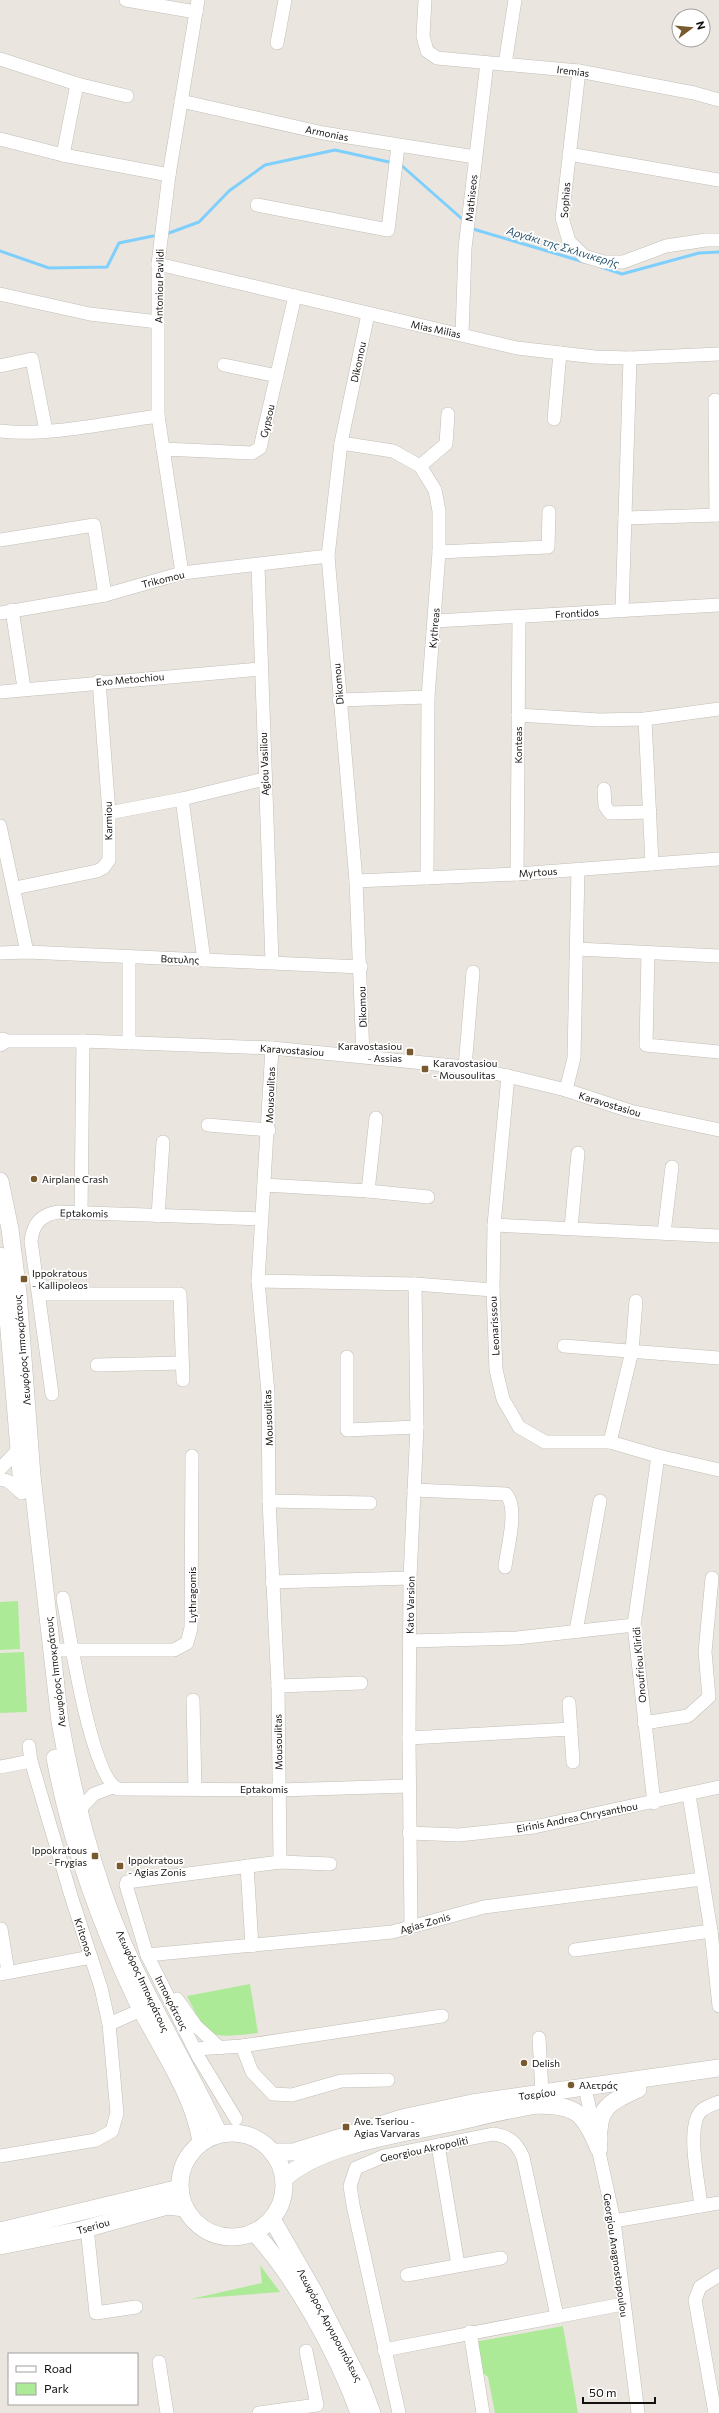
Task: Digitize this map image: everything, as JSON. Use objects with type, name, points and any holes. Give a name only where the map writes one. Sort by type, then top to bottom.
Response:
[{"type":"main road","name":"Λεωφόρος Ιπποκράτους","points":[[0,1181],[10,1229],[18,1293],[32,1476],[60,1722],[73,1785],[101,1887],[141,1978],[219,2134]]},
{"type":"main road","name":"Λεωφόρος Ιπποκράτους","points":[[0,1256],[8,1318],[22,1492],[49,1722],[68,1819],[89,1889],[117,1959],[194,2112],[202,2142]]},
{"type":"main road","name":"Τσερίου","points":[[284,2179],[294,2170],[306,2163],[365,2141],[539,2099],[719,2068]]},
{"type":"main road","points":[[539,2099],[584,2098],[638,2088],[719,2080]]},
{"type":"main road","points":[[599,2149],[598,2120],[604,2109],[618,2098],[638,2088]]},
{"type":"main road","points":[[539,2099],[576,2111],[590,2126],[599,2149]]},
{"type":"main road","name":"Τσερίου","points":[[272,2152],[293,2152],[402,2118],[472,2103],[539,2099]]},
{"type":"main road","points":[[233,2133],[247,2135],[260,2141],[272,2152],[279,2162],[284,2179],[284,2193],[280,2207],[272,2219],[254,2232],[231,2238],[218,2236],[205,2230],[194,2222],[185,2208],[180,2188],[182,2171],[189,2155],[202,2142],[219,2134],[233,2133]]},
{"type":"main road","name":"Tseriou","points":[[0,2231],[180,2188]]},
{"type":"main road","name":"Tseriou","points":[[0,2246],[87,2228],[167,2206],[185,2208]]},
{"type":"main road","name":"Λεωφόρος Αργυρουπόλεως","points":[[272,2219],[322,2306],[361,2384],[372,2413]]},
{"type":"main road","name":"Λεωφόρος Αργυρουπόλεως","points":[[254,2232],[271,2250],[312,2315],[352,2395],[359,2413]]},
{"type":"street","points":[[126,0],[197,6]]},
{"type":"street","points":[[277,43],[285,0]]},
{"type":"street","name":"Iremias","points":[[425,0],[423,36],[427,51],[437,58],[579,70],[694,93],[719,100]]},
{"type":"street","points":[[506,64],[515,0]]},
{"type":"street","name":"Antoniou Pavlidi","points":[[182,573],[158,416],[158,264],[169,175],[197,6]]},
{"type":"street","points":[[0,59],[77,84],[127,96]]},
{"type":"street","name":"Mathiseos","points":[[462,334],[464,263],[487,63]]},
{"type":"street","name":"Sophias","points":[[579,70],[562,218],[569,240],[584,256],[604,262],[623,262],[666,246],[706,240],[719,240]]},
{"type":"street","points":[[63,155],[77,84]]},
{"type":"street","name":"Armonias","points":[[181,101],[323,133],[475,157]]},
{"type":"street","points":[[0,139],[63,155],[169,175]]},
{"type":"street","points":[[257,205],[388,230],[398,146]]},
{"type":"street","points":[[569,154],[719,180]]},
{"type":"street","name":"Mias Milias","points":[[158,264],[517,348],[630,358],[719,354]]},
{"type":"street","points":[[0,294],[90,314],[158,322]]},
{"type":"street","name":"Gypsou","points":[[162,449],[252,453],[256,451],[262,444],[295,296]]},
{"type":"street","name":"Dikomou","points":[[363,1056],[361,967],[356,881],[339,700],[328,556],[341,443],[368,314]]},
{"type":"street","points":[[554,419],[560,353]]},
{"type":"street","points":[[622,611],[630,358]]},
{"type":"street","points":[[0,366],[32,359],[46,431]]},
{"type":"street","points":[[224,365],[277,376]]},
{"type":"street","points":[[625,518],[718,515],[714,400]]},
{"type":"street","points":[[420,466],[446,444],[448,414]]},
{"type":"street","points":[[0,430],[14,433],[46,431],[158,416]]},
{"type":"street","name":"Kythreas","points":[[341,443],[393,451],[420,466],[435,490],[439,511],[439,552],[435,621],[428,697],[427,878]]},
{"type":"street","points":[[439,552],[548,547],[549,512]]},
{"type":"street","points":[[0,540],[94,525],[105,595]]},
{"type":"street","name":"Trikomou","points":[[6,611],[105,595],[182,573],[258,566],[328,556]]},
{"type":"street","name":"Agiou Vasiliou","points":[[258,566],[260,669],[272,962]]},
{"type":"street","name":"Frontidos","points":[[435,621],[719,606]]},
{"type":"street","points":[[6,611],[24,688]]},
{"type":"street","name":"Konteas","points":[[517,874],[519,617]]},
{"type":"street","name":"Exo Metochiou","points":[[0,692],[24,688],[99,681],[260,669]]},
{"type":"street","name":"Karmiou","points":[[15,888],[103,868],[109,860],[109,813],[99,681]]},
{"type":"street","points":[[339,700],[428,697]]},
{"type":"street","points":[[518,714],[599,720],[645,719],[719,709]]},
{"type":"street","points":[[645,719],[652,864]]},
{"type":"street","points":[[109,813],[182,799],[264,779]]},
{"type":"street","points":[[604,789],[605,806],[610,813],[650,812]]},
{"type":"street","points":[[182,799],[204,960]]},
{"type":"street","points":[[0,826],[15,888],[27,952]]},
{"type":"street","name":"Myrtous","points":[[356,881],[517,874],[719,859]]},
{"type":"street","points":[[566,1090],[574,1058],[578,869]]},
{"type":"street","points":[[577,949],[719,956]]},
{"type":"street","name":"Βατυλης","points":[[0,953],[27,952],[361,967]]},
{"type":"street","points":[[648,953],[646,1046],[719,1052]]},
{"type":"street","points":[[129,1043],[130,957]]},
{"type":"street","points":[[465,1067],[473,972]]},
{"type":"street","points":[[82,1213],[83,1041]]},
{"type":"street","name":"Karavostasiou","points":[[1,1042],[83,1041],[272,1048],[465,1067],[566,1090],[630,1111],[719,1130]]},
{"type":"street","name":"Mousoulitas","points":[[272,1048],[269,1130],[260,1219],[258,1281],[268,1393],[269,1501],[278,1686],[280,1862]]},
{"type":"street","name":"Leonarisssou","points":[[508,1076],[494,1226],[493,1290],[496,1370],[503,1399],[519,1426],[545,1442],[610,1442],[658,1456],[719,1470]]},
{"type":"street","points":[[368,1191],[376,1118]]},
{"type":"street","points":[[208,1125],[269,1130]]},
{"type":"street","points":[[158,1216],[163,1142]]},
{"type":"street","points":[[571,1228],[578,1153]]},
{"type":"street","points":[[664,1233],[672,1167]]},
{"type":"street","points":[[264,1185],[368,1191],[428,1197]]},
{"type":"street","name":"Eptakomis","points":[[52,1394],[40,1294],[31,1241],[35,1224],[52,1213],[260,1219]]},
{"type":"street","points":[[494,1226],[571,1228],[719,1236]]},
{"type":"street","points":[[258,1281],[416,1284],[493,1290]]},
{"type":"street","name":"Kato Varsion","points":[[411,1926],[409,1833],[410,1578],[417,1427],[416,1284]]},
{"type":"street","points":[[40,1294],[180,1294],[183,1380]]},
{"type":"street","points":[[610,1442],[632,1351],[636,1301]]},
{"type":"street","points":[[564,1346],[719,1358]]},
{"type":"street","points":[[347,1357],[347,1430],[417,1427]]},
{"type":"street","points":[[97,1365],[182,1363]]},
{"type":"street","points":[[0,1469],[18,1450]]},
{"type":"street","name":"Lythragomis","points":[[52,1650],[174,1650],[187,1644],[192,1628],[192,1456]]},
{"type":"street","name":"Onoufriou Kliridi","points":[[654,1803],[634,1625],[658,1456]]},
{"type":"street","points":[[0,1478],[8,1481],[22,1492]]},
{"type":"street","points":[[414,1490],[506,1494],[510,1498],[513,1510],[504,1567]]},
{"type":"street","points":[[269,1501],[370,1503]]},
{"type":"street","points":[[576,1631],[600,1501]]},
{"type":"street","points":[[272,1582],[410,1578]]},
{"type":"street","points":[[644,1723],[688,1716],[714,1697],[705,1652],[712,1578]]},
{"type":"street","points":[[63,1598],[72,1651],[91,1737],[104,1773],[115,1788],[94,1794],[80,1809]]},
{"type":"street","points":[[410,1641],[517,1638],[634,1625]]},
{"type":"street","points":[[278,1686],[361,1683]]},
{"type":"street","points":[[193,1700],[195,1789]]},
{"type":"street","points":[[569,1703],[573,1762]]},
{"type":"street","points":[[409,1738],[571,1730]]},
{"type":"street","name":"Kritonos","points":[[0,2156],[96,2140],[112,2131],[117,2112],[109,2024],[91,1957],[31,1761],[29,1746]]},
{"type":"street","points":[[0,1767],[31,1761]]},
{"type":"street","points":[[73,1785],[94,1794]]},
{"type":"street","name":"Eptakomis","points":[[115,1788],[279,1790],[409,1786]]},
{"type":"street","name":"Eirinis Andrea Chrysanthou","points":[[409,1833],[459,1835],[534,1827],[654,1803],[719,1787]]},
{"type":"street","points":[[690,1795],[702,1879],[712,1931],[719,2006]]},
{"type":"street","points":[[252,1946],[247,1866],[280,1862],[330,1864]]},
{"type":"street","name":"Ιπποκράτους","points":[[236,2119],[196,2050],[147,1955],[126,1885],[129,1881],[247,1866]]},
{"type":"street","name":"Agias Zonis","points":[[147,1955],[392,1932],[499,1905],[702,1879]]},
{"type":"street","points":[[1,1929],[4,1973],[91,1957]]},
{"type":"street","points":[[575,1950],[712,1931]]},
{"type":"street","points":[[161,1965],[178,2001],[196,2026],[220,2048]]},
{"type":"street","points":[[109,2024],[142,2010]]},
{"type":"street","points":[[182,2061],[196,2050],[242,2046],[442,2016]]},
{"type":"street","points":[[539,2038],[539,2099]]},
{"type":"street","points":[[242,2046],[252,2072],[273,2094],[292,2095],[341,2081],[388,2080]]},
{"type":"street","name":"Georgiou Anagnostopoulou","points":[[584,2098],[599,2149],[614,2221],[623,2304],[638,2413]]},
{"type":"street","points":[[701,2206],[693,2131],[696,2119],[702,2110],[719,2102]]},
{"type":"street","name":"Georgiou Akropoliti","points":[[399,2413],[384,2350],[350,2186],[356,2168],[384,2156],[493,2134],[505,2135],[518,2147],[523,2157],[557,2316]]},
{"type":"street","points":[[438,2145],[458,2265]]},
{"type":"street","points":[[614,2221],[719,2203]]},
{"type":"street","points":[[87,2228],[96,2313],[136,2307]]},
{"type":"street","points":[[407,2275],[501,2258]]},
{"type":"street","points":[[715,2413],[695,2300],[700,2287],[719,2275]]},
{"type":"street","points":[[384,2350],[470,2332],[623,2304]]},
{"type":"street","points":[[470,2332],[483,2413]]},
{"type":"street","points":[[259,2413],[317,2405],[306,2351]]},
{"type":"street","points":[[159,2362],[167,2413]]},
{"type":"green space","points":[[18,1601],[20,1649],[0,1650],[0,1602]]},
{"type":"green space","points":[[24,1652],[27,1712],[0,1713],[0,1653]]},
{"type":"green space","points":[[250,1984],[258,2033],[229,2036],[212,2033],[206,2029],[200,2021],[187,1996]]},
{"type":"green space","points":[[260,2265],[280,2292],[191,2299],[262,2283]]},
{"type":"green space","points":[[563,2326],[578,2413],[495,2413],[488,2377],[479,2370],[474,2342]]},
{"type":"waterway","name":"Αργάκι της Σκλινικερής","points":[[169,233],[199,222],[229,191],[265,165],[335,150],[389,162]]},
{"type":"waterway","name":"Αργάκι της Σκλινικερής","points":[[401,165],[461,218]]},
{"type":"waterway","name":"Αργάκι της Σκλινικερής","points":[[473,229],[584,262]]},
{"type":"waterway","name":"Αργάκι της Σκλινικερής","points":[[0,251],[49,268],[107,267],[119,243],[153,236]]},
{"type":"waterway","name":"Αργάκι της Σκλινικερής","points":[[601,267],[622,274],[699,253],[719,252]]},
{"type":"place","name":"Karavostasiou - Assias","points":[[410,1052]]},
{"type":"place","name":"Karavostasiou - Mousoulitas","points":[[425,1069]]},
{"type":"place","name":"Airplane Crash","points":[[34,1179]]},
{"type":"place","name":"Ippokratous - Kallipoleos","points":[[24,1279]]},
{"type":"place","name":"Ippokratous - Frygias","points":[[95,1856]]},
{"type":"place","name":"Ippokratous - Agias Zonis","points":[[120,1866]]},
{"type":"place","name":"Delish","points":[[524,2063]]},
{"type":"place","name":"Αλετράς","points":[[571,2085]]},
{"type":"place","name":"Ave. Tseriou - Agias Varvaras","points":[[346,2127]]}]
